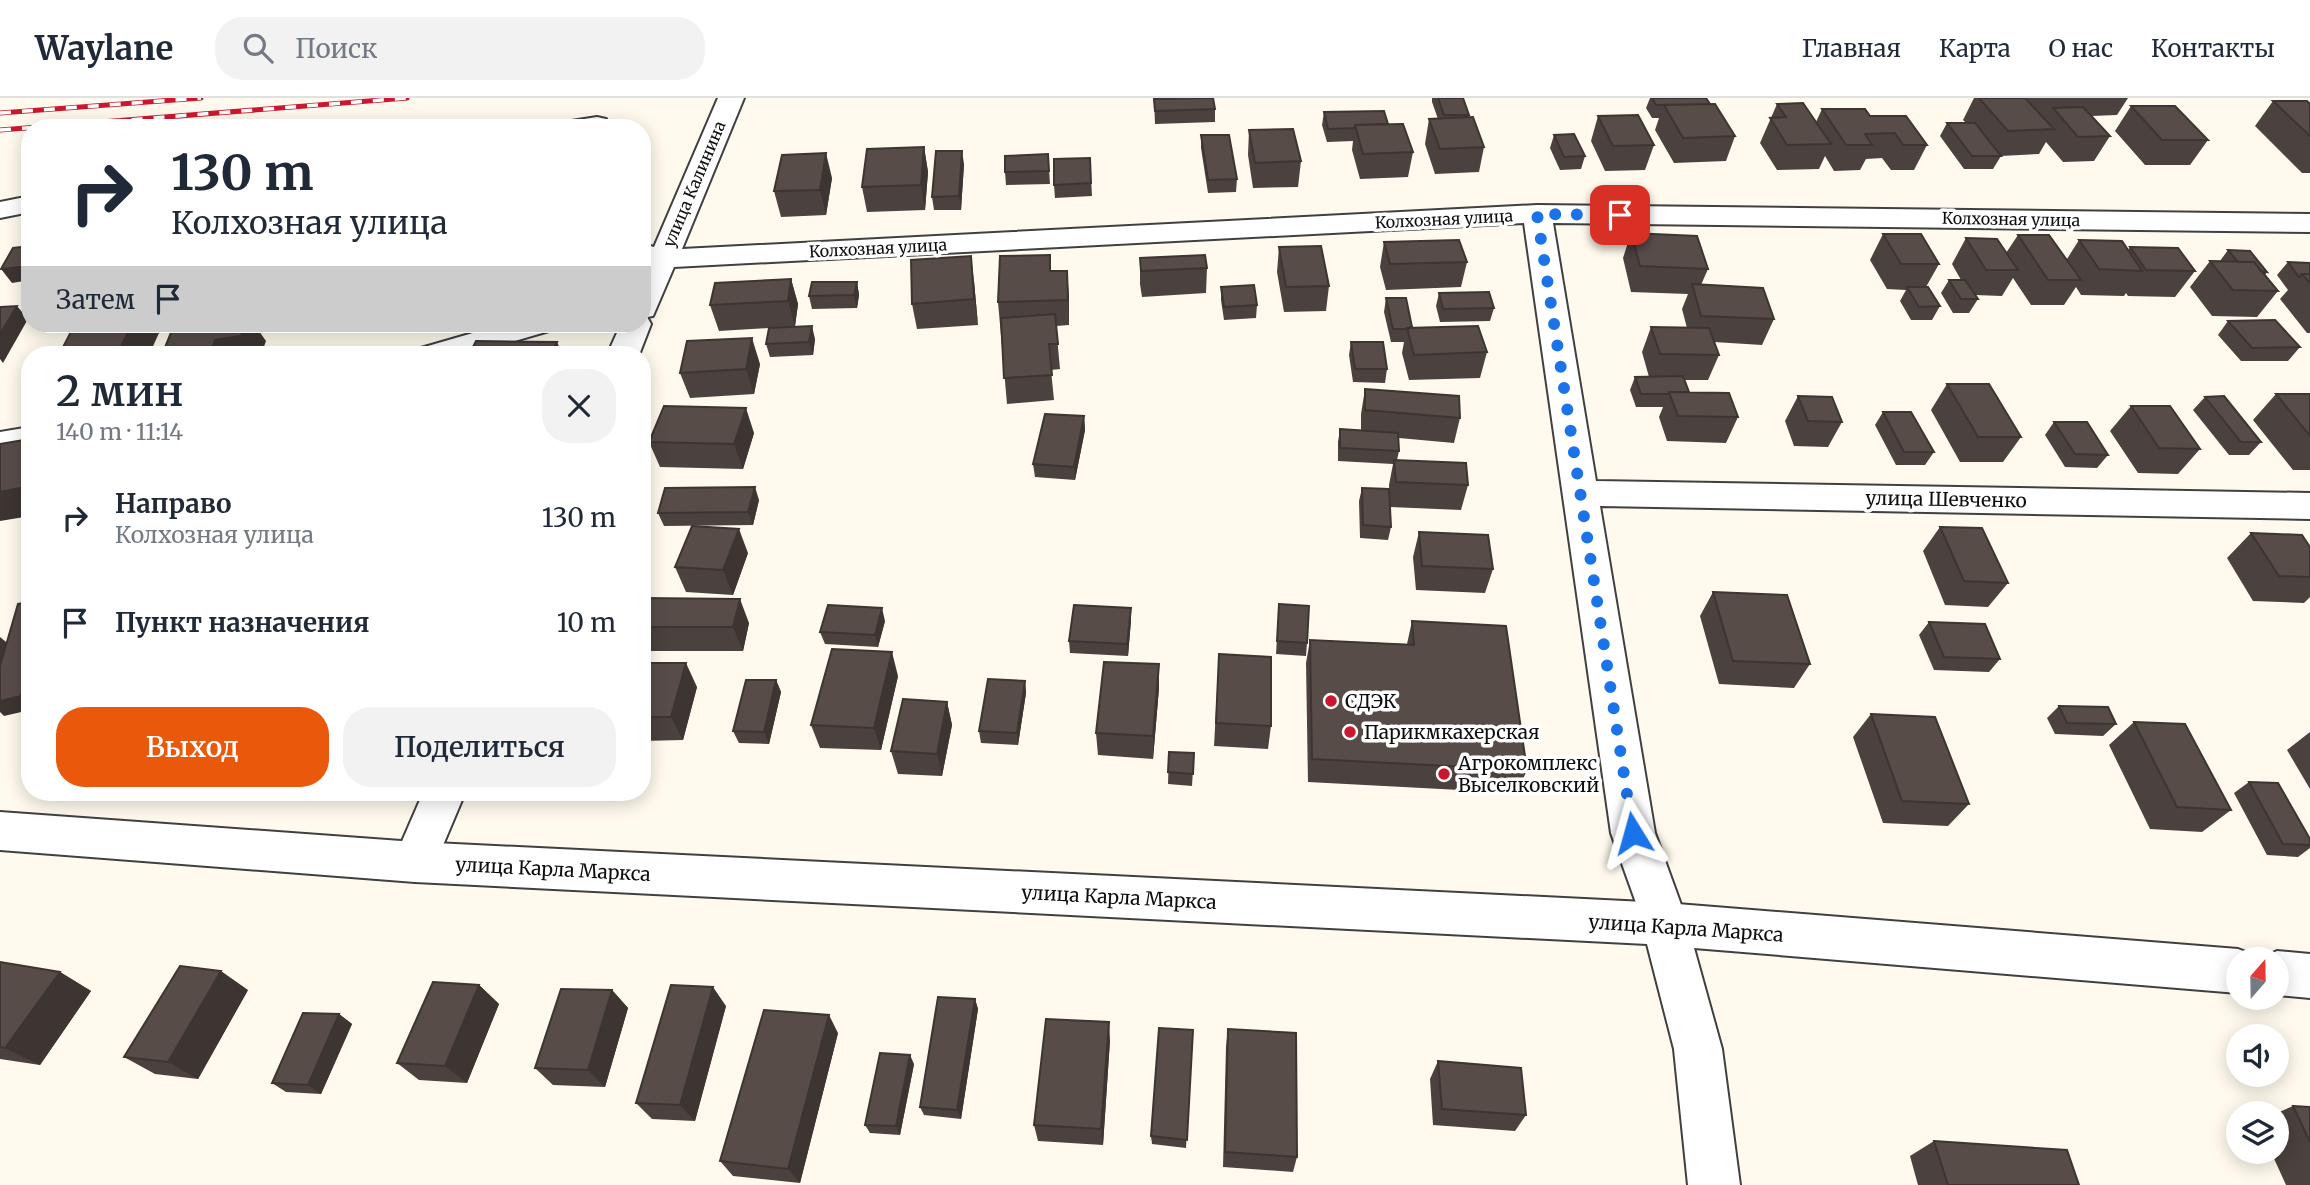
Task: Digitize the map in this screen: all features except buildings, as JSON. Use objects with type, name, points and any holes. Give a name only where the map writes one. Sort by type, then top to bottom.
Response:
[{"type":"street","name":"улица Калинина","points":[[652,256],[731,98]]},
{"type":"street","points":[[0,209],[21,206]]},
{"type":"street","name":"Колхозная улица","points":[[652,256],[1537,214],[2310,223]]},
{"type":"street","points":[[1537,214],[1583,493],[1633,833],[1665,924],[1698,1049],[1714,1185]]},
{"type":"street","points":[[463,346],[507,333]]},
{"type":"street","points":[[0,444],[21,440]]},
{"type":"street","name":"улица Шевченко","points":[[1583,493],[2310,506]]},
{"type":"street","points":[[415,862],[441,801]]},
{"type":"street","name":"улица Карла Маркса","points":[[0,831],[415,862],[1665,924],[2226,970]]},
{"type":"street","points":[[2289,974],[2310,976]]},
{"type":"railway","points":[[0,113],[201,98]]},
{"type":"railway","points":[[140,119],[407,98]]},
{"type":"railway","points":[[0,130],[21,128]]},
{"type":"place","name":"СДЭК","points":[[1331,701]]},
{"type":"place","name":"Парикмкахерская","points":[[1350,732]]},
{"type":"place","name":"Агрокомплекс Выселковский","points":[[1444,774]]},
{"type":"route","points":[[1620,215],[1537,214],[1583,493],[1633,833]]}]
